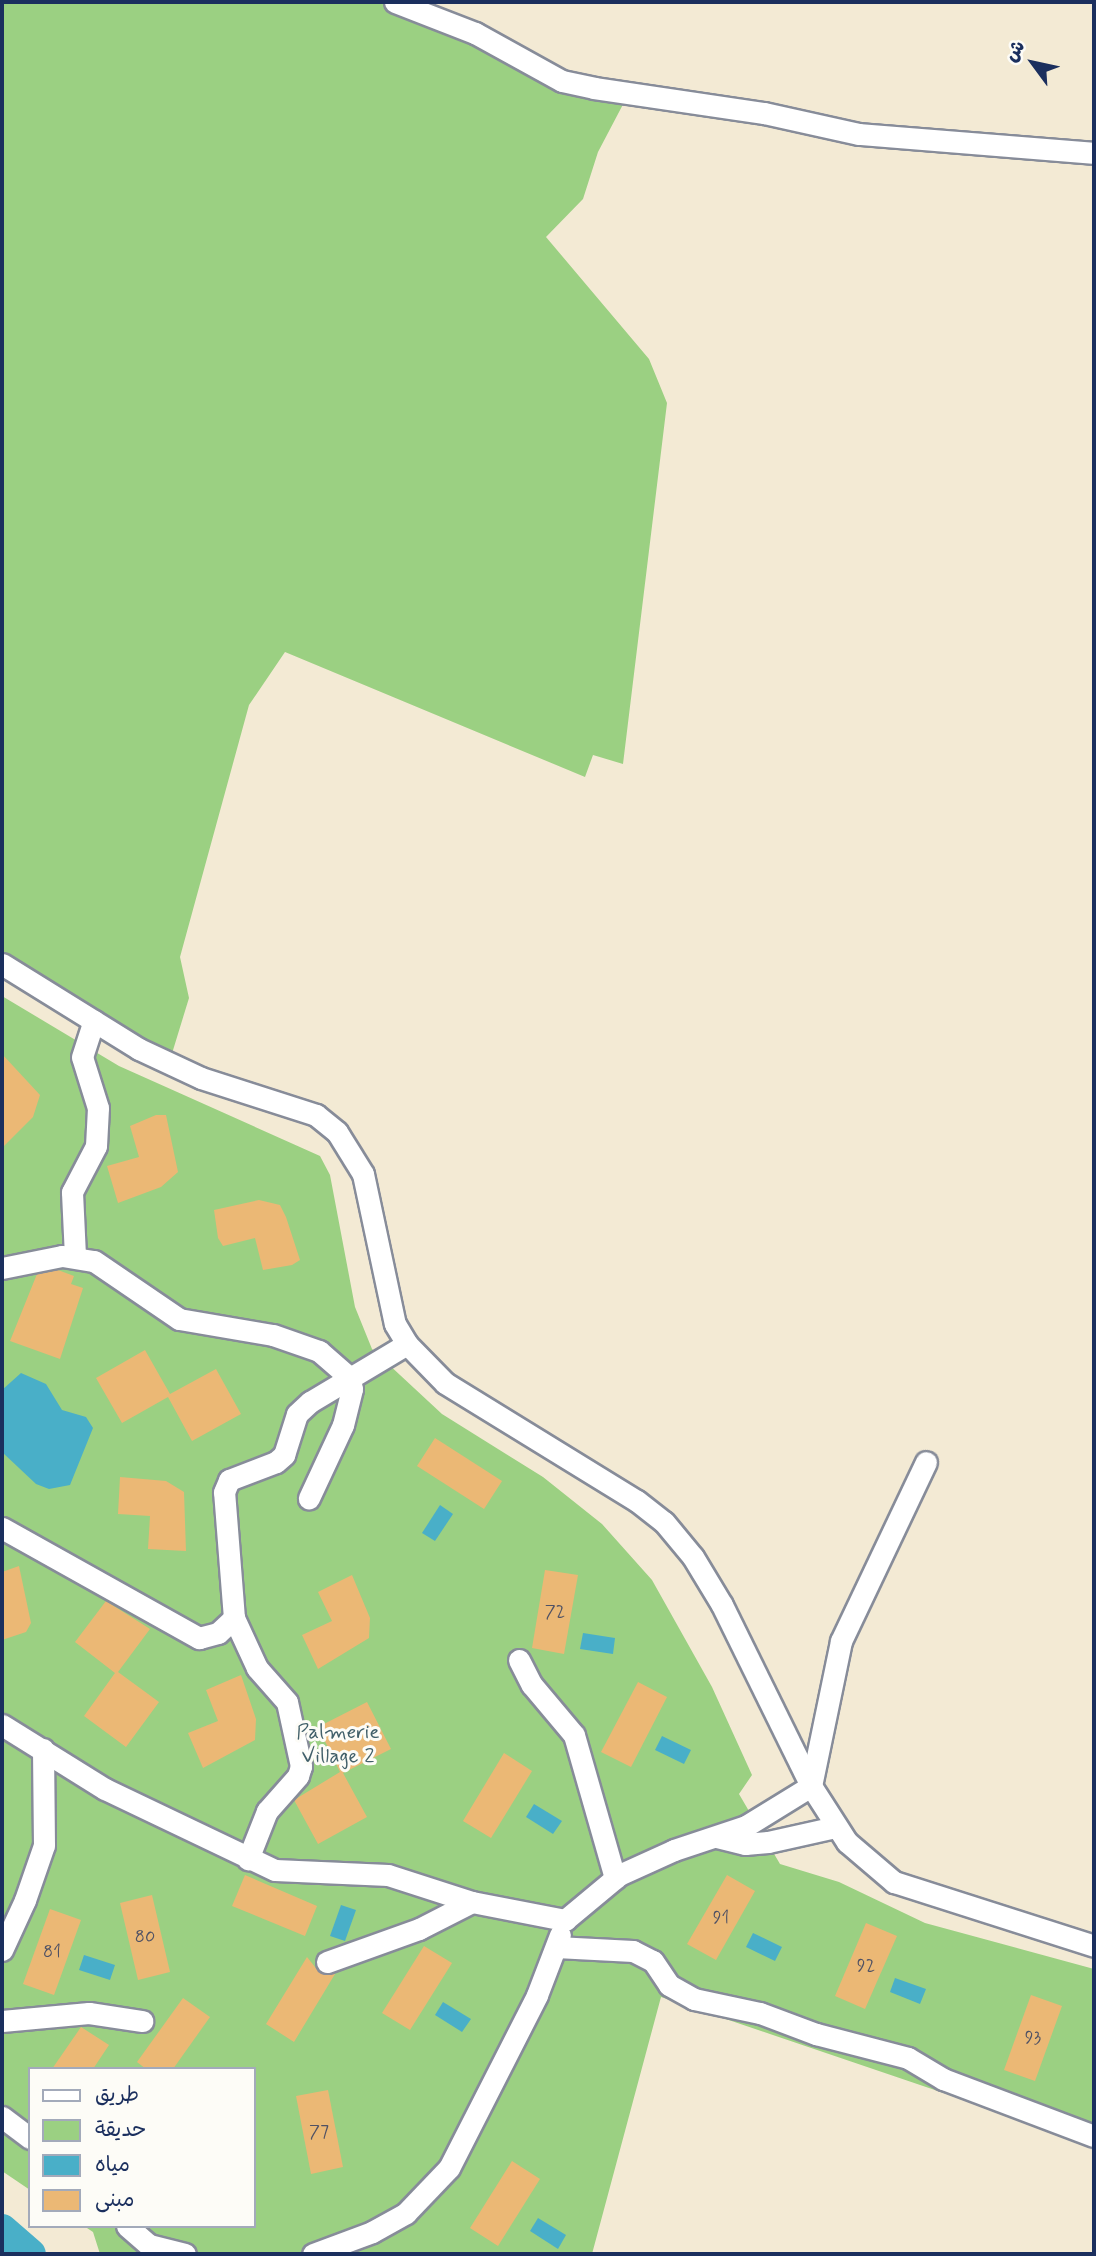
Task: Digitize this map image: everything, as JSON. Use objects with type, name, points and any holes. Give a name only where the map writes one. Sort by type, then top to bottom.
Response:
[{"type":"street","points":[[395,2],[475,33],[562,81],[605,91],[764,113],[859,134],[1094,153]]},
{"type":"street","points":[[2,964],[139,1049],[201,1078],[316,1115],[337,1132],[363,1174],[395,1324],[407,1344],[444,1383],[637,1501],[664,1522],[693,1557],[722,1605],[811,1786],[835,1827],[866,1863],[894,1882],[1094,1946]]},
{"type":"street","points":[[75,1256],[72,1192],[96,1146],[97,1108],[82,1057],[94,1021]]},
{"type":"street","points":[[2,1268],[75,1256],[94,1261],[179,1319],[294,1339],[319,1351],[349,1378],[350,1407],[309,1498]]},
{"type":"street","points":[[248,1859],[267,1811],[298,1776],[301,1766],[287,1702],[257,1668],[234,1618],[224,1492],[229,1480],[284,1455],[297,1414],[349,1378],[407,1344]]},
{"type":"street","points":[[313,2254],[372,2232],[407,2213],[449,2168],[477,2120],[556,1947],[565,1920],[615,1878],[647,1860],[718,1837],[755,1821],[811,1786],[841,1641],[926,1462]]},
{"type":"street","points":[[2,1528],[199,1638],[218,1633],[234,1618]]},
{"type":"street","points":[[519,1660],[532,1685],[575,1735],[615,1878]]},
{"type":"street","points":[[2,1725],[105,1789],[248,1859],[296,1873],[388,1875],[472,1902],[565,1920]]},
{"type":"street","points":[[2,1950],[26,1900],[44,1845],[43,1749]]},
{"type":"street","points":[[718,1837],[745,1844],[768,1842],[835,1827]]},
{"type":"street","points":[[327,1962],[419,1929],[472,1902]]},
{"type":"street","points":[[556,1947],[634,1951],[653,1961],[669,1985],[694,1999],[760,2013],[816,2034],[908,2058],[943,2079],[1094,2136]]},
{"type":"street","points":[[2,2021],[89,2013],[142,2021]]},
{"type":"street","points":[[2,2118],[28,2137]]},
{"type":"street","points":[[129,2228],[149,2245],[185,2254]]},
{"type":"green space","points":[[2,2],[406,2],[549,74],[629,93],[598,152],[583,199],[546,237],[649,359],[667,403],[623,764],[593,755],[585,777],[285,652],[249,705],[180,957],[189,998],[170,1060],[2,960]]},
{"type":"green space","name":"Palmerie Village 2","points":[[2,996],[119,1066],[320,1156],[330,1175],[355,1307],[372,1349],[442,1414],[543,1477],[602,1524],[652,1580],[712,1687],[752,1775],[739,1794],[780,1864],[839,1882],[925,1923],[1094,1969],[1094,2144],[661,1997],[592,2254],[100,2254],[93,2232],[87,2228],[256,2228],[256,2067],[28,2067],[28,2189],[2,2171]]},
{"type":"water","points":[[21,1373],[46,1384],[62,1410],[86,1417],[93,1428],[70,1485],[49,1489],[36,1484],[2,1452],[2,1390]]},
{"type":"water","points":[[440,1505],[453,1514],[435,1541],[422,1533]]},
{"type":"water","points":[[583,1633],[615,1638],[613,1654],[580,1649]]},
{"type":"water","points":[[662,1736],[691,1750],[684,1764],[655,1750]]},
{"type":"water","points":[[534,1804],[562,1821],[553,1834],[526,1817]]},
{"type":"water","points":[[341,1905],[356,1910],[345,1941],[330,1936]]},
{"type":"water","points":[[753,1933],[782,1947],[775,1961],[746,1947]]},
{"type":"water","points":[[84,1955],[115,1965],[110,1980],[79,1970]]},
{"type":"water","points":[[895,1978],[926,1989],[920,2004],[890,1992]]},
{"type":"water","points":[[443,2002],[471,2019],[462,2032],[435,2015]]},
{"type":"water","points":[[538,2218],[566,2235],[558,2249],[530,2231]]},
{"type":"building","points":[[2,1054],[40,1095],[33,1117],[2,1148]]},
{"type":"building","points":[[156,1115],[166,1115],[178,1172],[161,1187],[118,1203],[107,1166],[139,1157],[130,1126]]},
{"type":"building","points":[[259,1200],[280,1205],[300,1260],[292,1265],[263,1270],[255,1238],[223,1246],[218,1238],[214,1210]]},
{"type":"building","points":[[58,1270],[74,1276],[71,1284],[83,1288],[60,1359],[10,1341],[37,1274]]},
{"type":"building","points":[[145,1350],[170,1394],[216,1369],[241,1414],[192,1441],[168,1397],[122,1423],[96,1378]]},
{"type":"building","points":[[435,1438],[502,1481],[484,1509],[417,1466]]},
{"type":"building","points":[[120,1477],[166,1481],[184,1492],[186,1551],[148,1549],[150,1516],[118,1514]]},
{"type":"building","points":[[19,1566],[31,1623],[26,1632],[2,1640],[2,1572]]},
{"type":"building","points":[[545,1570],[578,1575],[564,1654],[532,1648]]},
{"type":"building","points":[[352,1575],[370,1618],[369,1638],[318,1669],[302,1635],[332,1621],[318,1592]]},
{"type":"building","points":[[106,1601],[150,1629],[118,1672],[159,1702],[126,1747],[84,1716],[115,1673],[75,1642]]},
{"type":"building","points":[[241,1675],[256,1719],[255,1740],[203,1768],[188,1733],[218,1721],[206,1690]]},
{"type":"building","points":[[638,1682],[667,1697],[631,1767],[601,1752]]},
{"type":"building","points":[[367,1702],[391,1749],[343,1773],[367,1817],[318,1844],[294,1800],[340,1772],[318,1727]]},
{"type":"building","points":[[504,1753],[532,1771],[491,1838],[463,1821]]},
{"type":"building","points":[[245,1875],[317,1906],[305,1936],[232,1906]]},
{"type":"building","points":[[727,1875],[755,1891],[716,1960],[687,1944]]},
{"type":"building","points":[[152,1895],[170,1972],[138,1980],[120,1903]]},
{"type":"building","points":[[50,1909],[81,1920],[54,1995],[23,1984]]},
{"type":"building","points":[[866,1923],[897,1936],[865,2009],[835,1996]]},
{"type":"building","points":[[424,1946],[452,1963],[410,2030],[382,2013]]},
{"type":"building","points":[[307,1957],[319,1972],[335,1974],[294,2042],[266,2024]]},
{"type":"building","points":[[1031,1995],[1062,2006],[1035,2081],[1004,2070]]},
{"type":"building","points":[[183,1998],[210,2017],[174,2067],[143,2067],[137,2062]]},
{"type":"building","points":[[81,2027],[109,2045],[94,2067],[53,2067]]},
{"type":"building","points":[[328,2090],[343,2167],[311,2174],[296,2096]]},
{"type":"building","points":[[512,2161],[540,2179],[498,2246],[470,2228]]},
{"type":"waterway","points":[[2,2230],[30,2254]]}]
